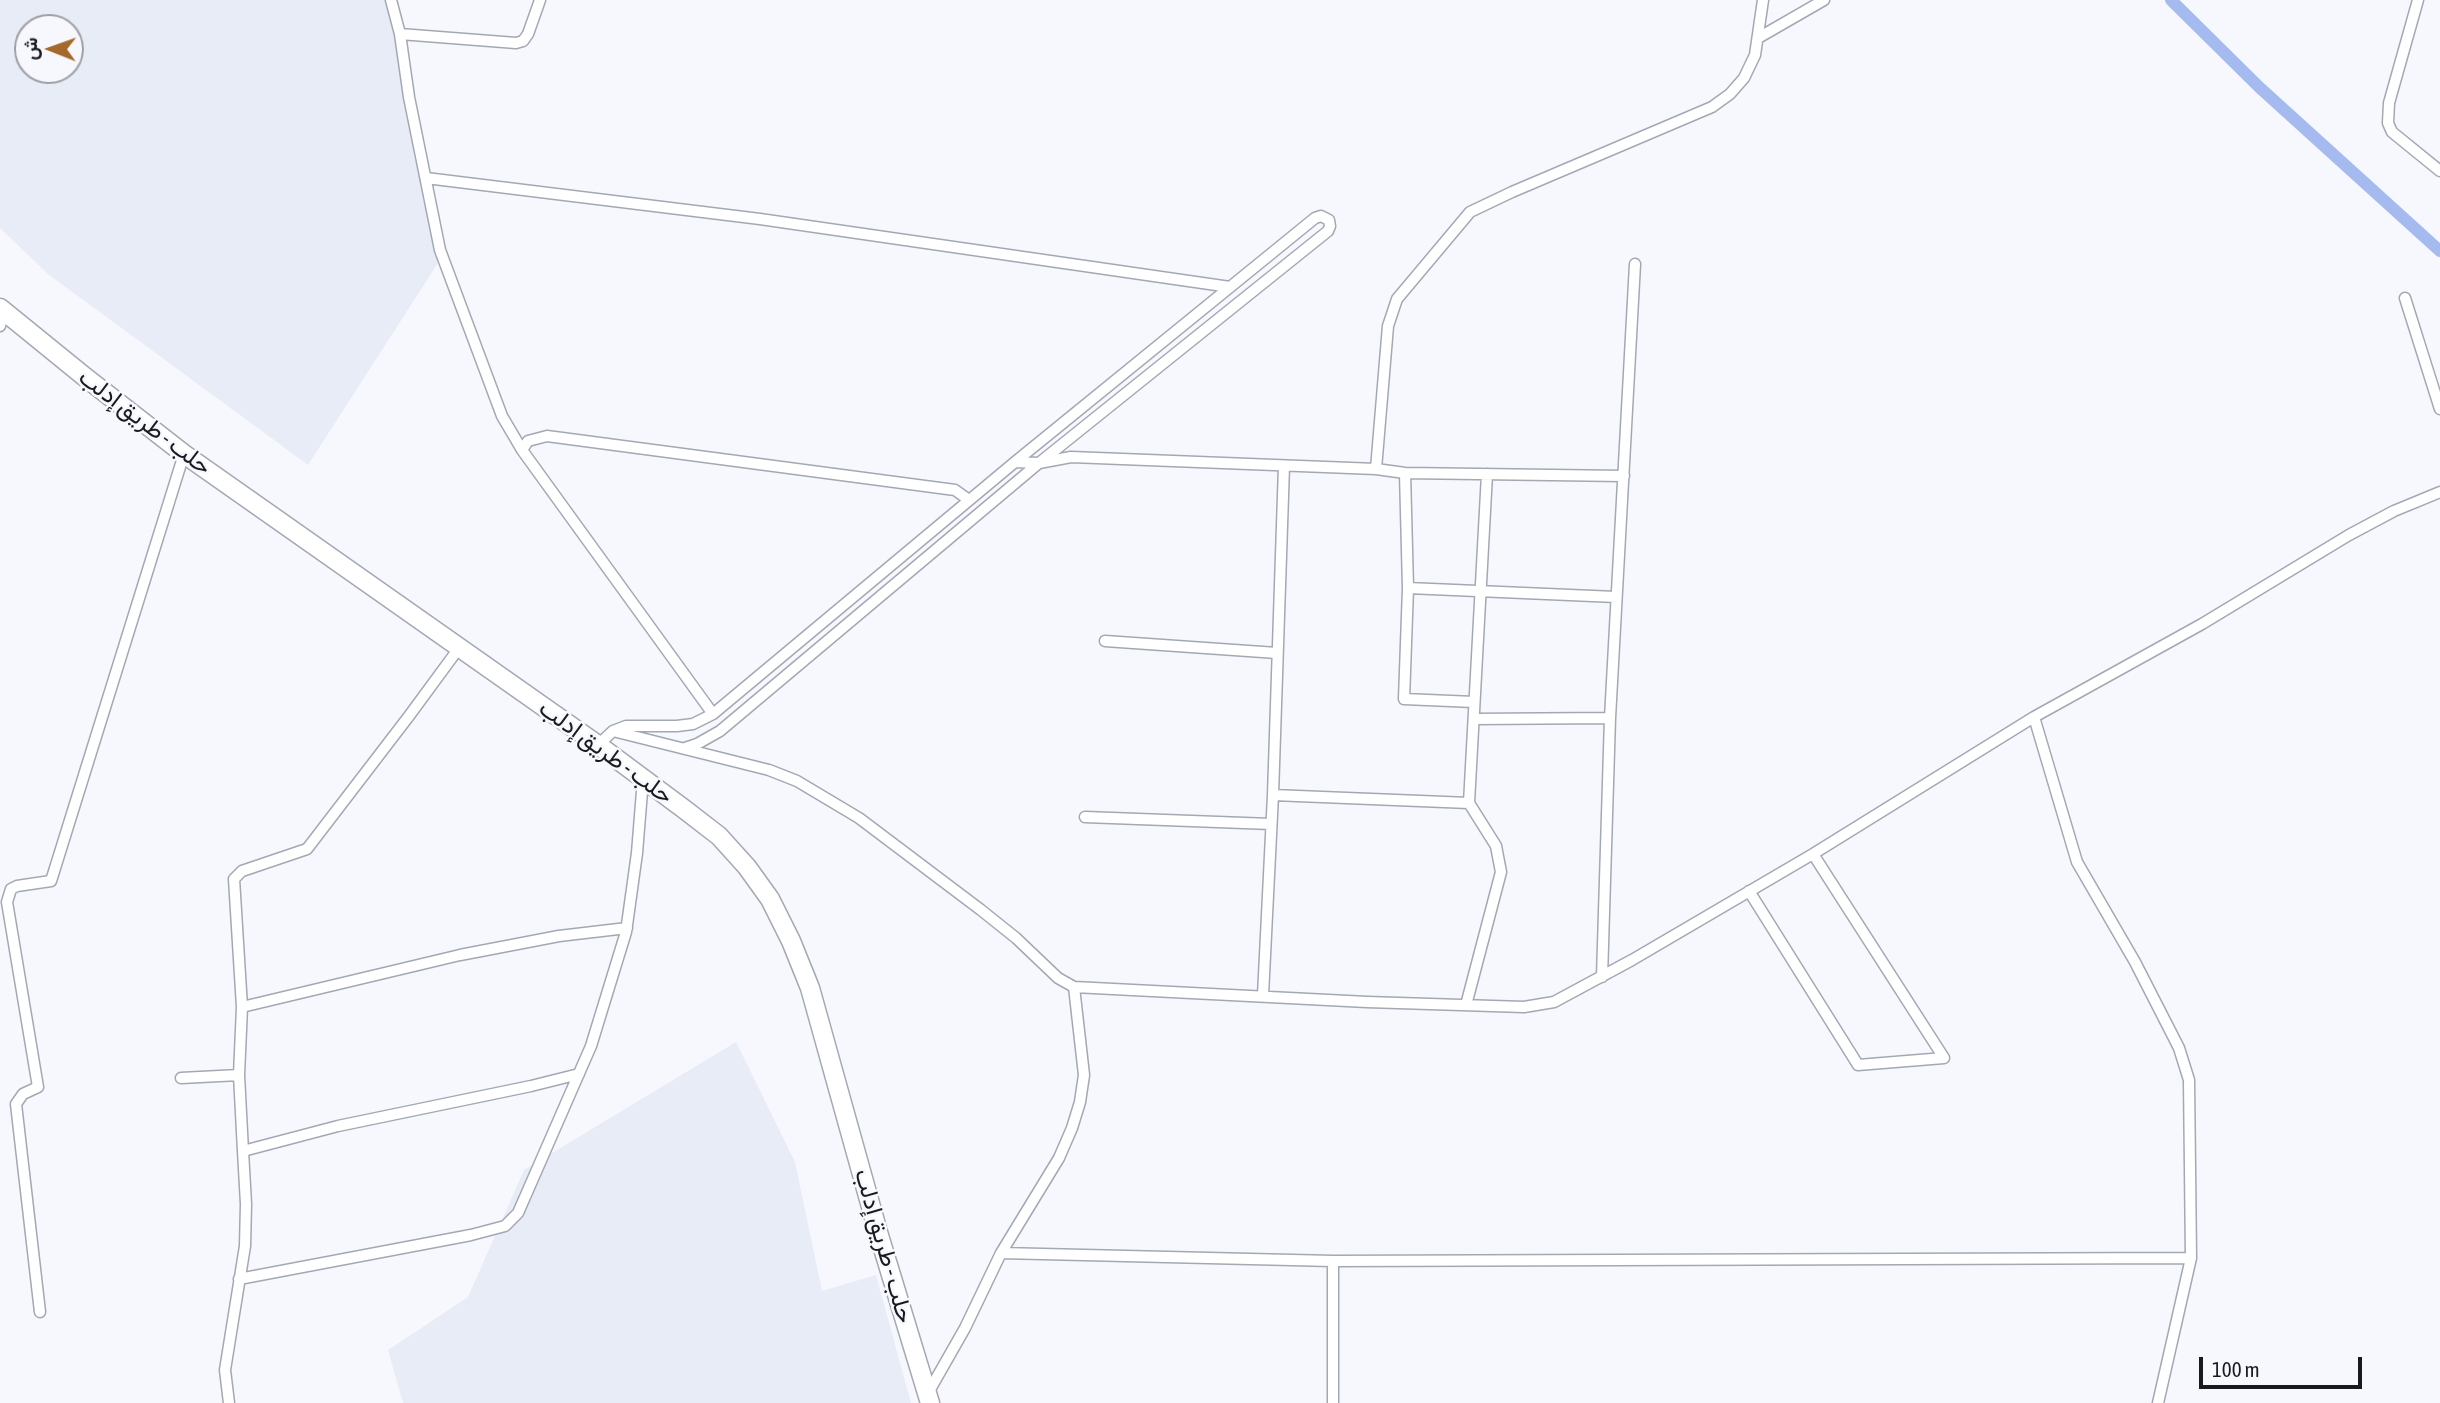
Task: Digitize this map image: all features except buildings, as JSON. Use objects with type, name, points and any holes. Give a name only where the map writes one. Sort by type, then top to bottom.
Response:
[{"type":"highway","name":"حلب - طريق إدلب","points":[[1,315],[184,454],[643,778],[719,836],[747,867],[770,899],[810,988],[878,1232],[929,1398]]},
{"type":"street","points":[[391,0],[400,34],[409,97],[436,236],[444,265],[502,416],[522,450],[713,713]]},
{"type":"street","points":[[400,34],[516,43],[523,41],[528,34],[540,0]]},
{"type":"street","points":[[1376,469],[1388,326],[1397,299],[1470,212],[1712,107],[1730,93],[1744,78],[1755,55],[1763,0]]},
{"type":"street","points":[[1758,38],[1824,0]]},
{"type":"street","points":[[2418,0],[2389,103],[2388,123],[2392,132],[2440,171]]},
{"type":"street","points":[[426,178],[760,219],[1230,287]]},
{"type":"street","points":[[598,745],[613,731],[626,726],[693,724],[713,713],[1315,218],[1321,216],[1329,220],[1328,231],[1039,463],[720,731],[685,748]]},
{"type":"street","points":[[1602,977],[1609,718],[1635,264]]},
{"type":"street","points":[[2405,298],[2440,405]]},
{"type":"street","points":[[522,450],[528,441],[547,436],[955,489],[969,500]]},
{"type":"street","points":[[40,1312],[16,1104],[23,1094],[37,1087],[6,902],[11,889],[17,886],[51,881],[184,454]]},
{"type":"street","points":[[1015,462],[1039,463],[1071,457],[1405,472],[1624,476]]},
{"type":"street","points":[[1263,995],[1284,466]]},
{"type":"street","points":[[1405,472],[1409,588],[1404,699],[1474,702]]},
{"type":"street","points":[[1466,1004],[1501,872],[1496,846],[1469,803],[1487,474]]},
{"type":"street","points":[[613,731],[769,770],[830,799],[981,910],[1016,938],[1058,978],[1074,987],[1524,1007],[1554,1002],[1602,977],[1813,854],[2034,717],[2202,624],[2349,535],[2394,511],[2440,492]]},
{"type":"street","points":[[1409,588],[1616,597]]},
{"type":"street","points":[[1105,641],[1277,653]]},
{"type":"street","points":[[229,1403],[225,1370],[245,1246],[246,1203],[239,1074],[242,1007],[234,879],[242,871],[307,849],[458,648]]},
{"type":"street","points":[[2034,717],[2077,862],[2135,962],[2179,1048],[2189,1080],[2191,1258],[2158,1403]]},
{"type":"street","points":[[1474,719],[1609,718]]},
{"type":"street","points":[[239,1279],[505,1226],[518,1213],[591,1046],[627,928],[643,778]]},
{"type":"street","points":[[1273,795],[1469,803]]},
{"type":"street","points":[[1085,817],[1271,824]]},
{"type":"street","points":[[1749,891],[1858,1065],[1944,1058],[1813,854]]},
{"type":"street","points":[[242,1007],[472,952],[559,936],[627,928]]},
{"type":"street","points":[[929,1398],[1001,1252],[1059,1158],[1080,1102],[1084,1075],[1074,987]]},
{"type":"street","points":[[181,1078],[239,1074]]},
{"type":"street","points":[[243,1152],[338,1126],[579,1074]]},
{"type":"street","points":[[1001,1252],[1333,1261],[2191,1258]]},
{"type":"street","points":[[1333,1261],[1333,1403]]},
{"type":"shaded area","points":[[0,0],[388,0],[438,263],[308,465],[48,274],[0,228]]},
{"type":"shaded area","points":[[736,1042],[795,1162],[822,1291],[876,1275],[911,1403],[403,1403],[388,1350],[468,1297],[524,1170]]},
{"type":"waterway","points":[[2171,0],[2259,87],[2440,251]]}]
